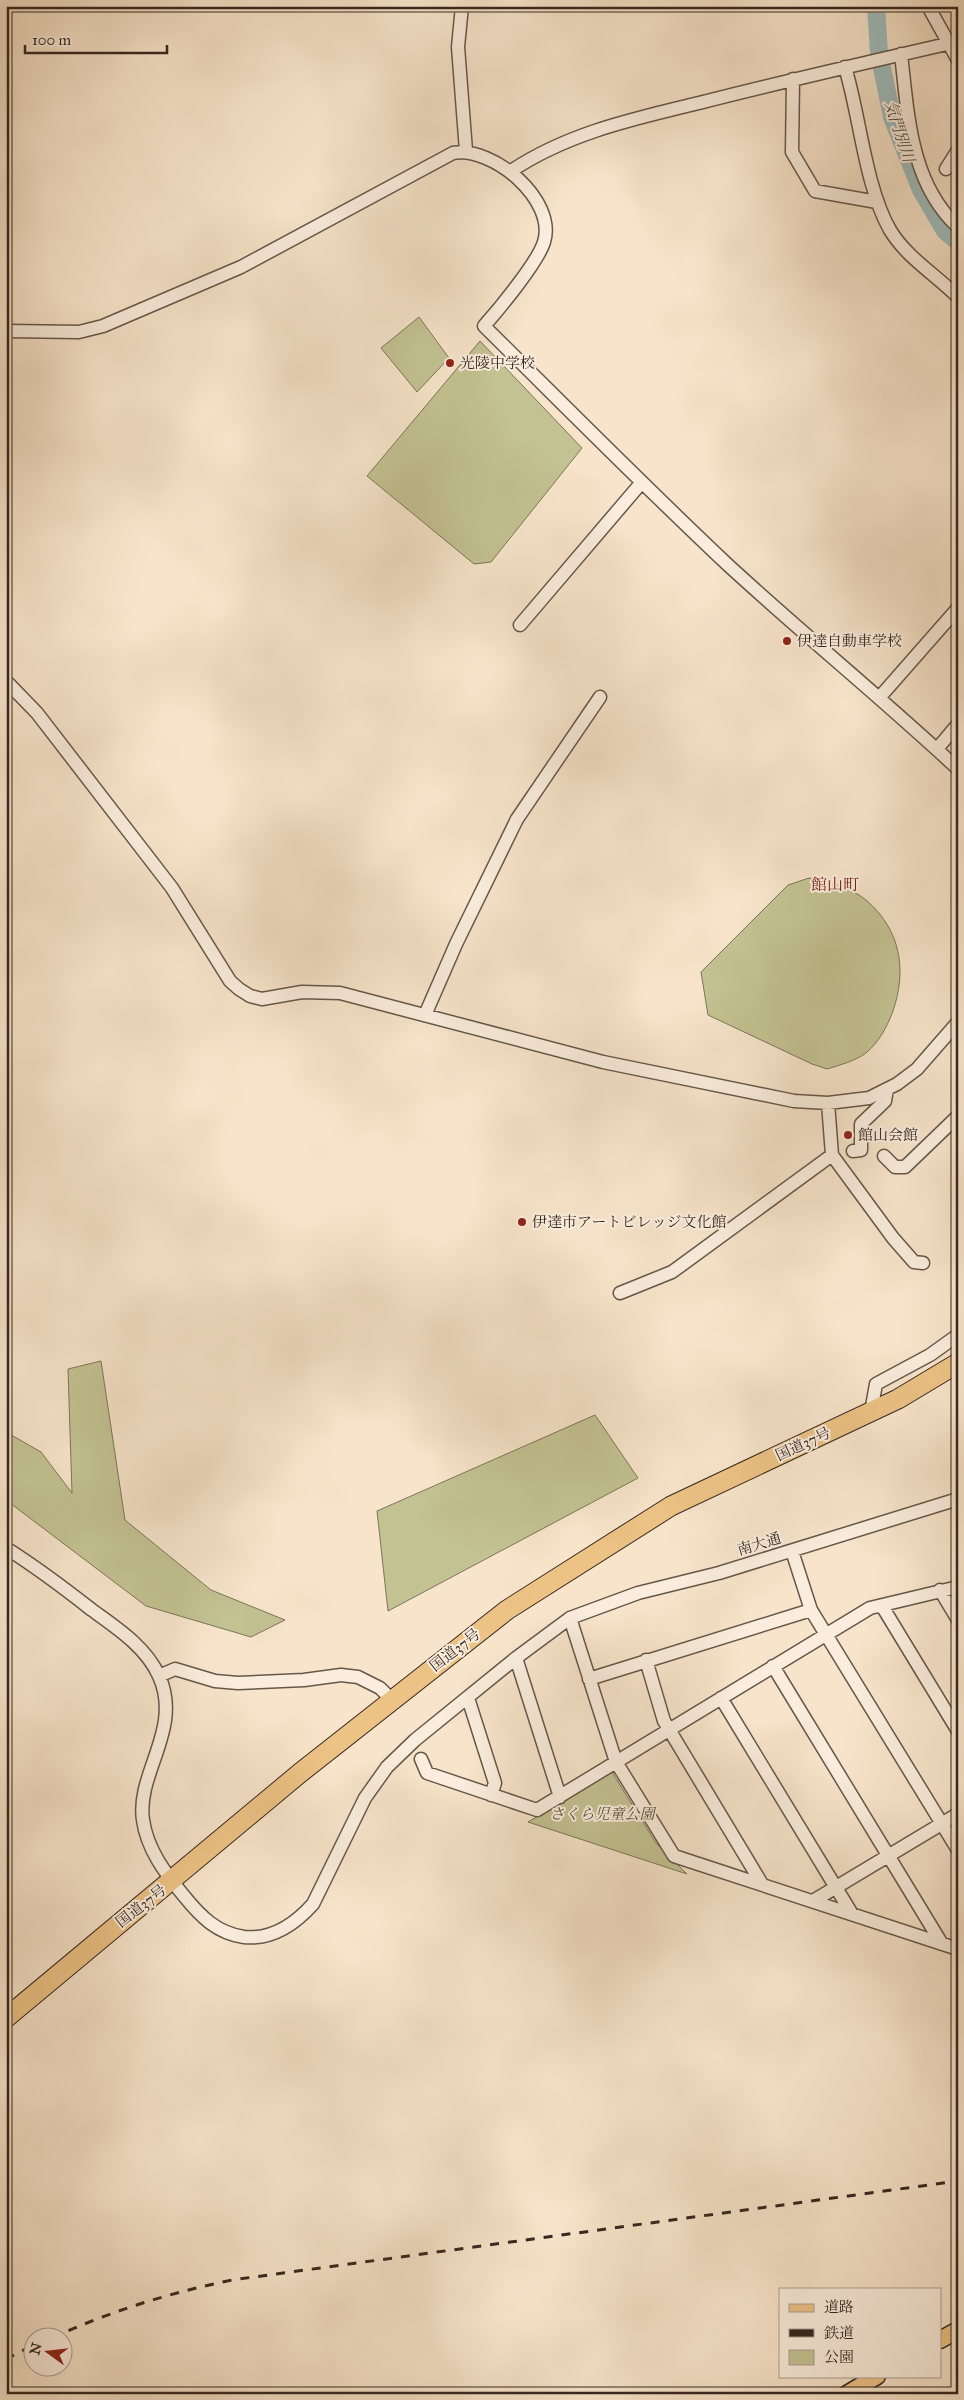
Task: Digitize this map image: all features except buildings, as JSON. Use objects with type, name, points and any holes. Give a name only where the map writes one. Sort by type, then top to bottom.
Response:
[{"type":"highway","name":"国道37号","points":[[6,2018],[300,1774],[507,1610],[671,1506],[898,1399],[958,1363]]},
{"type":"main road","points":[[942,2339],[958,2330]]},
{"type":"main road","points":[[847,2394],[874,2378]]},
{"type":"street","points":[[462,6],[458,48],[466,151]]},
{"type":"street","points":[[928,6],[947,44],[958,60]]},
{"type":"street","points":[[511,171],[536,154],[587,132],[793,79],[947,44]]},
{"type":"street","points":[[898,55],[918,161],[924,179],[939,205],[958,227]]},
{"type":"street","points":[[847,66],[877,202],[890,230],[917,264],[958,297]]},
{"type":"street","points":[[793,79],[792,152],[815,191],[877,202]]},
{"type":"street","points":[[946,169],[958,150]]},
{"type":"street","points":[[6,331],[79,332],[103,326],[242,267],[453,153],[466,151],[497,162],[511,171],[541,209],[546,233],[539,255],[484,326],[642,482],[815,644],[958,769]]},
{"type":"street","points":[[520,625],[580,552],[642,482]]},
{"type":"street","points":[[879,698],[958,608]]},
{"type":"street","points":[[6,681],[37,713],[172,888],[230,981],[239,990],[250,996],[262,999],[302,992],[340,993],[603,1062],[794,1101],[828,1103],[869,1098],[897,1084],[918,1069],[953,1036],[958,1022]]},
{"type":"street","points":[[425,1015],[456,944],[516,819],[600,697]]},
{"type":"street","points":[[937,749],[958,724]]},
{"type":"street","points":[[853,1151],[861,1150],[861,1124],[885,1101],[887,1089]]},
{"type":"street","points":[[828,1103],[832,1155],[893,1238],[914,1262],[923,1263]]},
{"type":"street","points":[[884,1156],[895,1167],[905,1167],[958,1116]]},
{"type":"street","points":[[620,1293],[672,1272],[832,1155]]},
{"type":"street","points":[[871,1412],[876,1384],[930,1355],[958,1335]]},
{"type":"street","name":"南大通","points":[[159,1676],[164,1694],[165,1726],[144,1797],[143,1818],[154,1853],[172,1882],[194,1909],[214,1927],[230,1935],[251,1937],[284,1930],[300,1918],[313,1904],[365,1798],[387,1767],[415,1740],[516,1658],[570,1618],[638,1593],[719,1573],[958,1499]]},
{"type":"street","points":[[6,1548],[46,1574],[131,1640],[149,1659],[159,1676],[175,1669],[215,1681],[238,1683],[304,1680],[341,1675],[358,1678],[380,1688],[392,1700]]},
{"type":"street","points":[[792,1551],[811,1610],[958,1850]]},
{"type":"street","points":[[421,1759],[427,1774],[537,1810],[870,1608],[958,1586]]},
{"type":"street","points":[[940,1590],[958,1620]]},
{"type":"street","points":[[882,1606],[958,1730]]},
{"type":"street","points":[[590,1679],[811,1610]]},
{"type":"street","points":[[570,1618],[616,1762],[674,1856],[958,1949]]},
{"type":"street","points":[[516,1658],[560,1797]]},
{"type":"street","points":[[646,1660],[664,1721],[762,1884]]},
{"type":"street","points":[[773,1666],[942,1944]]},
{"type":"street","points":[[468,1698],[495,1783],[492,1795]]},
{"type":"street","points":[[721,1698],[852,1914]]},
{"type":"street","points":[[813,1901],[958,1814]]},
{"type":"green space","points":[[419,317],[449,358],[417,392],[381,348]]},
{"type":"green space","points":[[480,341],[582,448],[491,562],[474,564],[367,476]]},
{"type":"green space","points":[[809,878],[846,888],[866,900],[878,912],[894,937],[900,966],[900,981],[893,1011],[879,1039],[862,1056],[827,1069],[812,1064],[708,1015],[701,972],[788,885]]},
{"type":"green space","points":[[101,1361],[125,1520],[211,1590],[285,1620],[251,1637],[146,1606],[6,1500],[6,1432],[41,1452],[72,1493],[68,1369]]},
{"type":"green space","points":[[595,1415],[638,1478],[388,1611],[377,1511]]},
{"type":"green space","name":"さくら児童公園","points":[[612,1772],[656,1843],[687,1874],[528,1822]]},
{"type":"waterway","name":"気門別川","points":[[876,6],[879,53],[892,117],[921,190],[945,231],[958,242]]},
{"type":"railway","points":[[72,2329],[140,2304],[232,2280],[958,2181]]},
{"type":"railway","points":[[6,2359],[22,2351]]},
{"type":"place","name":"光陵中学校","points":[[450,363]]},
{"type":"place","name":"伊達自動車学校","points":[[787,641]]},
{"type":"place","name":"館山会館","points":[[848,1135]]},
{"type":"place","name":"伊達市アートビレッジ文化館","points":[[522,1222]]},
{"type":"district","name":"館山町","points":[[835,884]]}]
